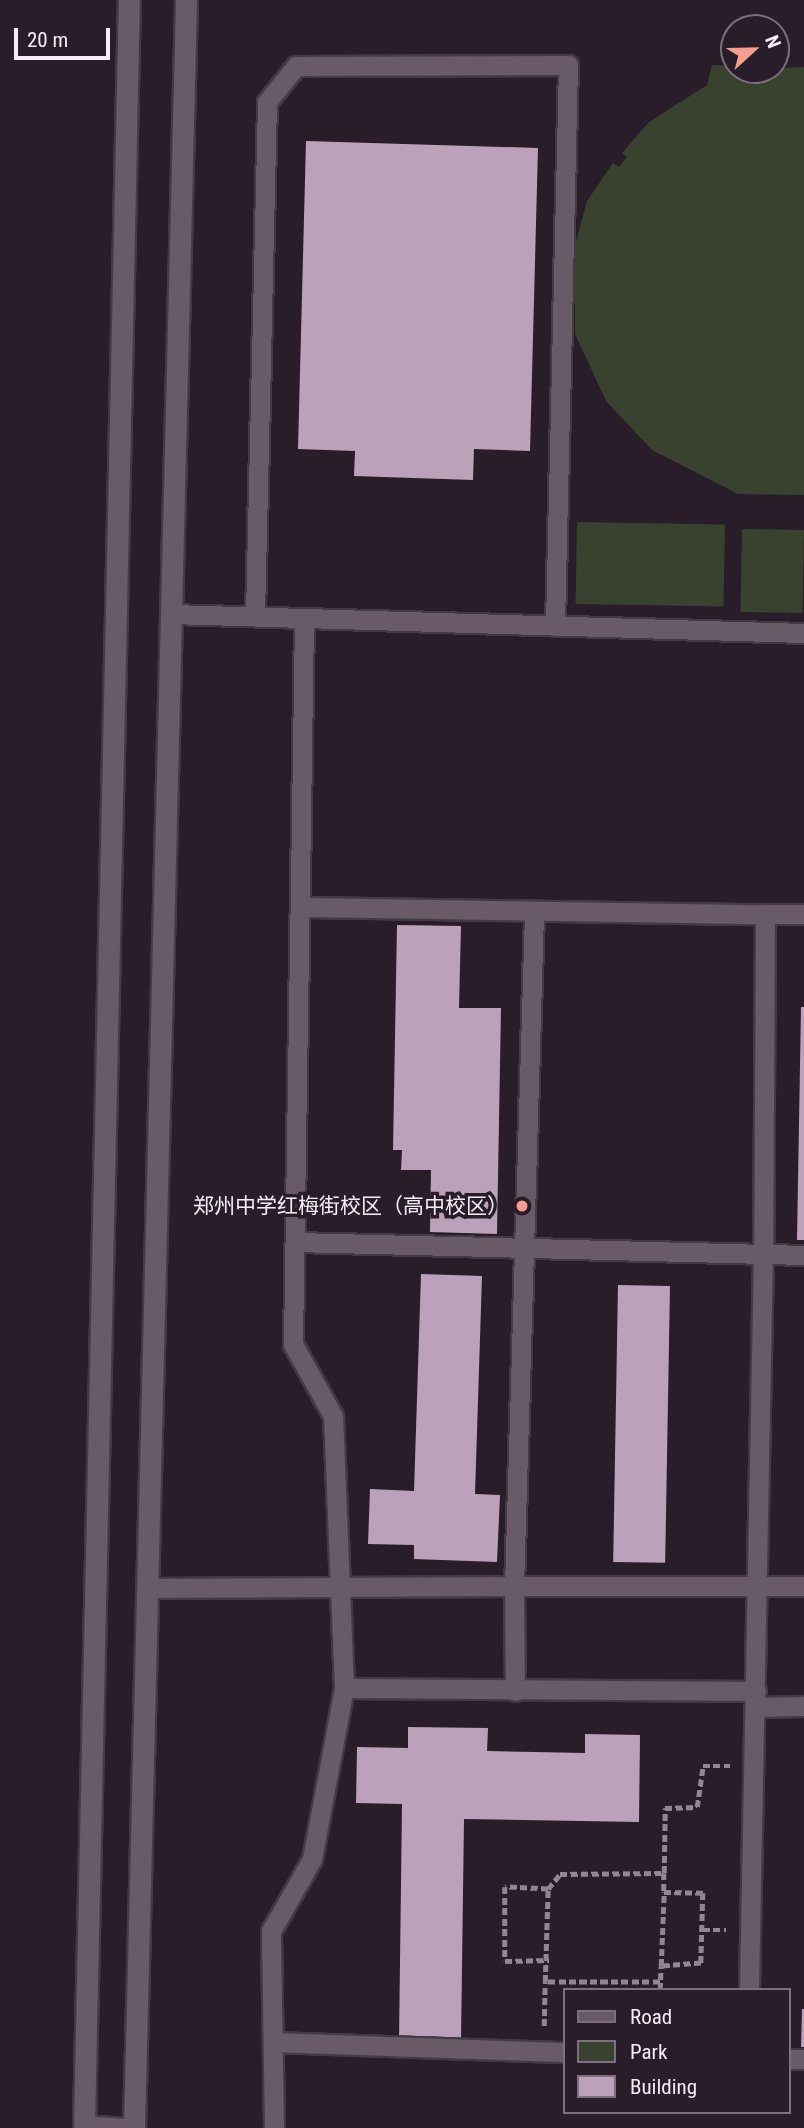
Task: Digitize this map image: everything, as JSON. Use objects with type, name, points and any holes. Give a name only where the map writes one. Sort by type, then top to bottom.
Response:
[{"type":"street","points":[[84,2125],[129,0]]},
{"type":"street","points":[[134,2128],[186,0]]},
{"type":"lane","points":[[255,615],[267,102],[296,66],[568,65],[555,626]]},
{"type":"lane","points":[[171,614],[804,633]]},
{"type":"lane","points":[[274,2128],[275,2042],[271,1931],[312,1858],[344,1688],[337,1590],[333,1416],[293,1344],[304,619]]},
{"type":"lane","points":[[300,907],[534,913],[804,914]]},
{"type":"lane","points":[[515,1691],[514,1586],[534,913]]},
{"type":"lane","points":[[749,1988],[764,1253],[765,914]]},
{"type":"lane","points":[[295,1242],[804,1255]]},
{"type":"lane","points":[[148,1588],[337,1590],[514,1586],[804,1586]]},
{"type":"lane","points":[[344,1688],[755,1699],[804,1706]]},
{"type":"lane","points":[[275,2042],[562,2052]]},
{"type":"lane","points":[[84,2125],[126,2128]]},
{"type":"path","points":[[660,1988],[666,1808],[697,1807],[703,1766],[754,1766]]},
{"type":"path","points":[[543,2051],[545,1982],[549,1960],[548,1889],[560,1874],[664,1872]]},
{"type":"path","points":[[548,1889],[505,1887],[505,1961],[549,1960]]},
{"type":"path","points":[[661,1966],[701,1963],[703,1930],[703,1893],[664,1892]]},
{"type":"path","points":[[545,1982],[660,1982]]},
{"type":"green space","points":[[712,65],[720,65],[720,84],[790,84],[790,68],[804,67],[804,495],[738,494],[652,450],[606,401],[575,334],[575,245],[587,201],[613,163],[619,167],[627,157],[622,153],[649,122],[707,85]]},
{"type":"green space","points":[[577,522],[725,525],[724,607],[576,604]]},
{"type":"green space","points":[[742,529],[804,530],[803,613],[741,612]]},
{"type":"building","points":[[306,141],[538,148],[530,451],[474,449],[473,480],[354,476],[355,451],[298,449]]},
{"type":"building","points":[[397,925],[461,926],[459,1008],[501,1008],[497,1234],[430,1232],[431,1170],[401,1170],[402,1150],[393,1150]]},
{"type":"building","points":[[801,1007],[804,1007],[804,1240],[797,1240]]},
{"type":"building","points":[[421,1274],[482,1276],[475,1494],[500,1495],[497,1562],[414,1559],[414,1545],[368,1544],[370,1489],[414,1491]]},
{"type":"building","points":[[618,1285],[670,1286],[665,1563],[613,1562]]},
{"type":"building","points":[[408,1727],[488,1728],[487,1751],[585,1753],[585,1734],[640,1735],[639,1822],[464,1819],[461,2042],[399,2041],[402,1804],[356,1803],[357,1747],[408,1748]]},
{"type":"building","points":[[804,2009],[804,2047],[801,2047]]},
{"type":"place","name":"郑州中学红梅街校区（高中校区）","points":[[522,1206]]}]
